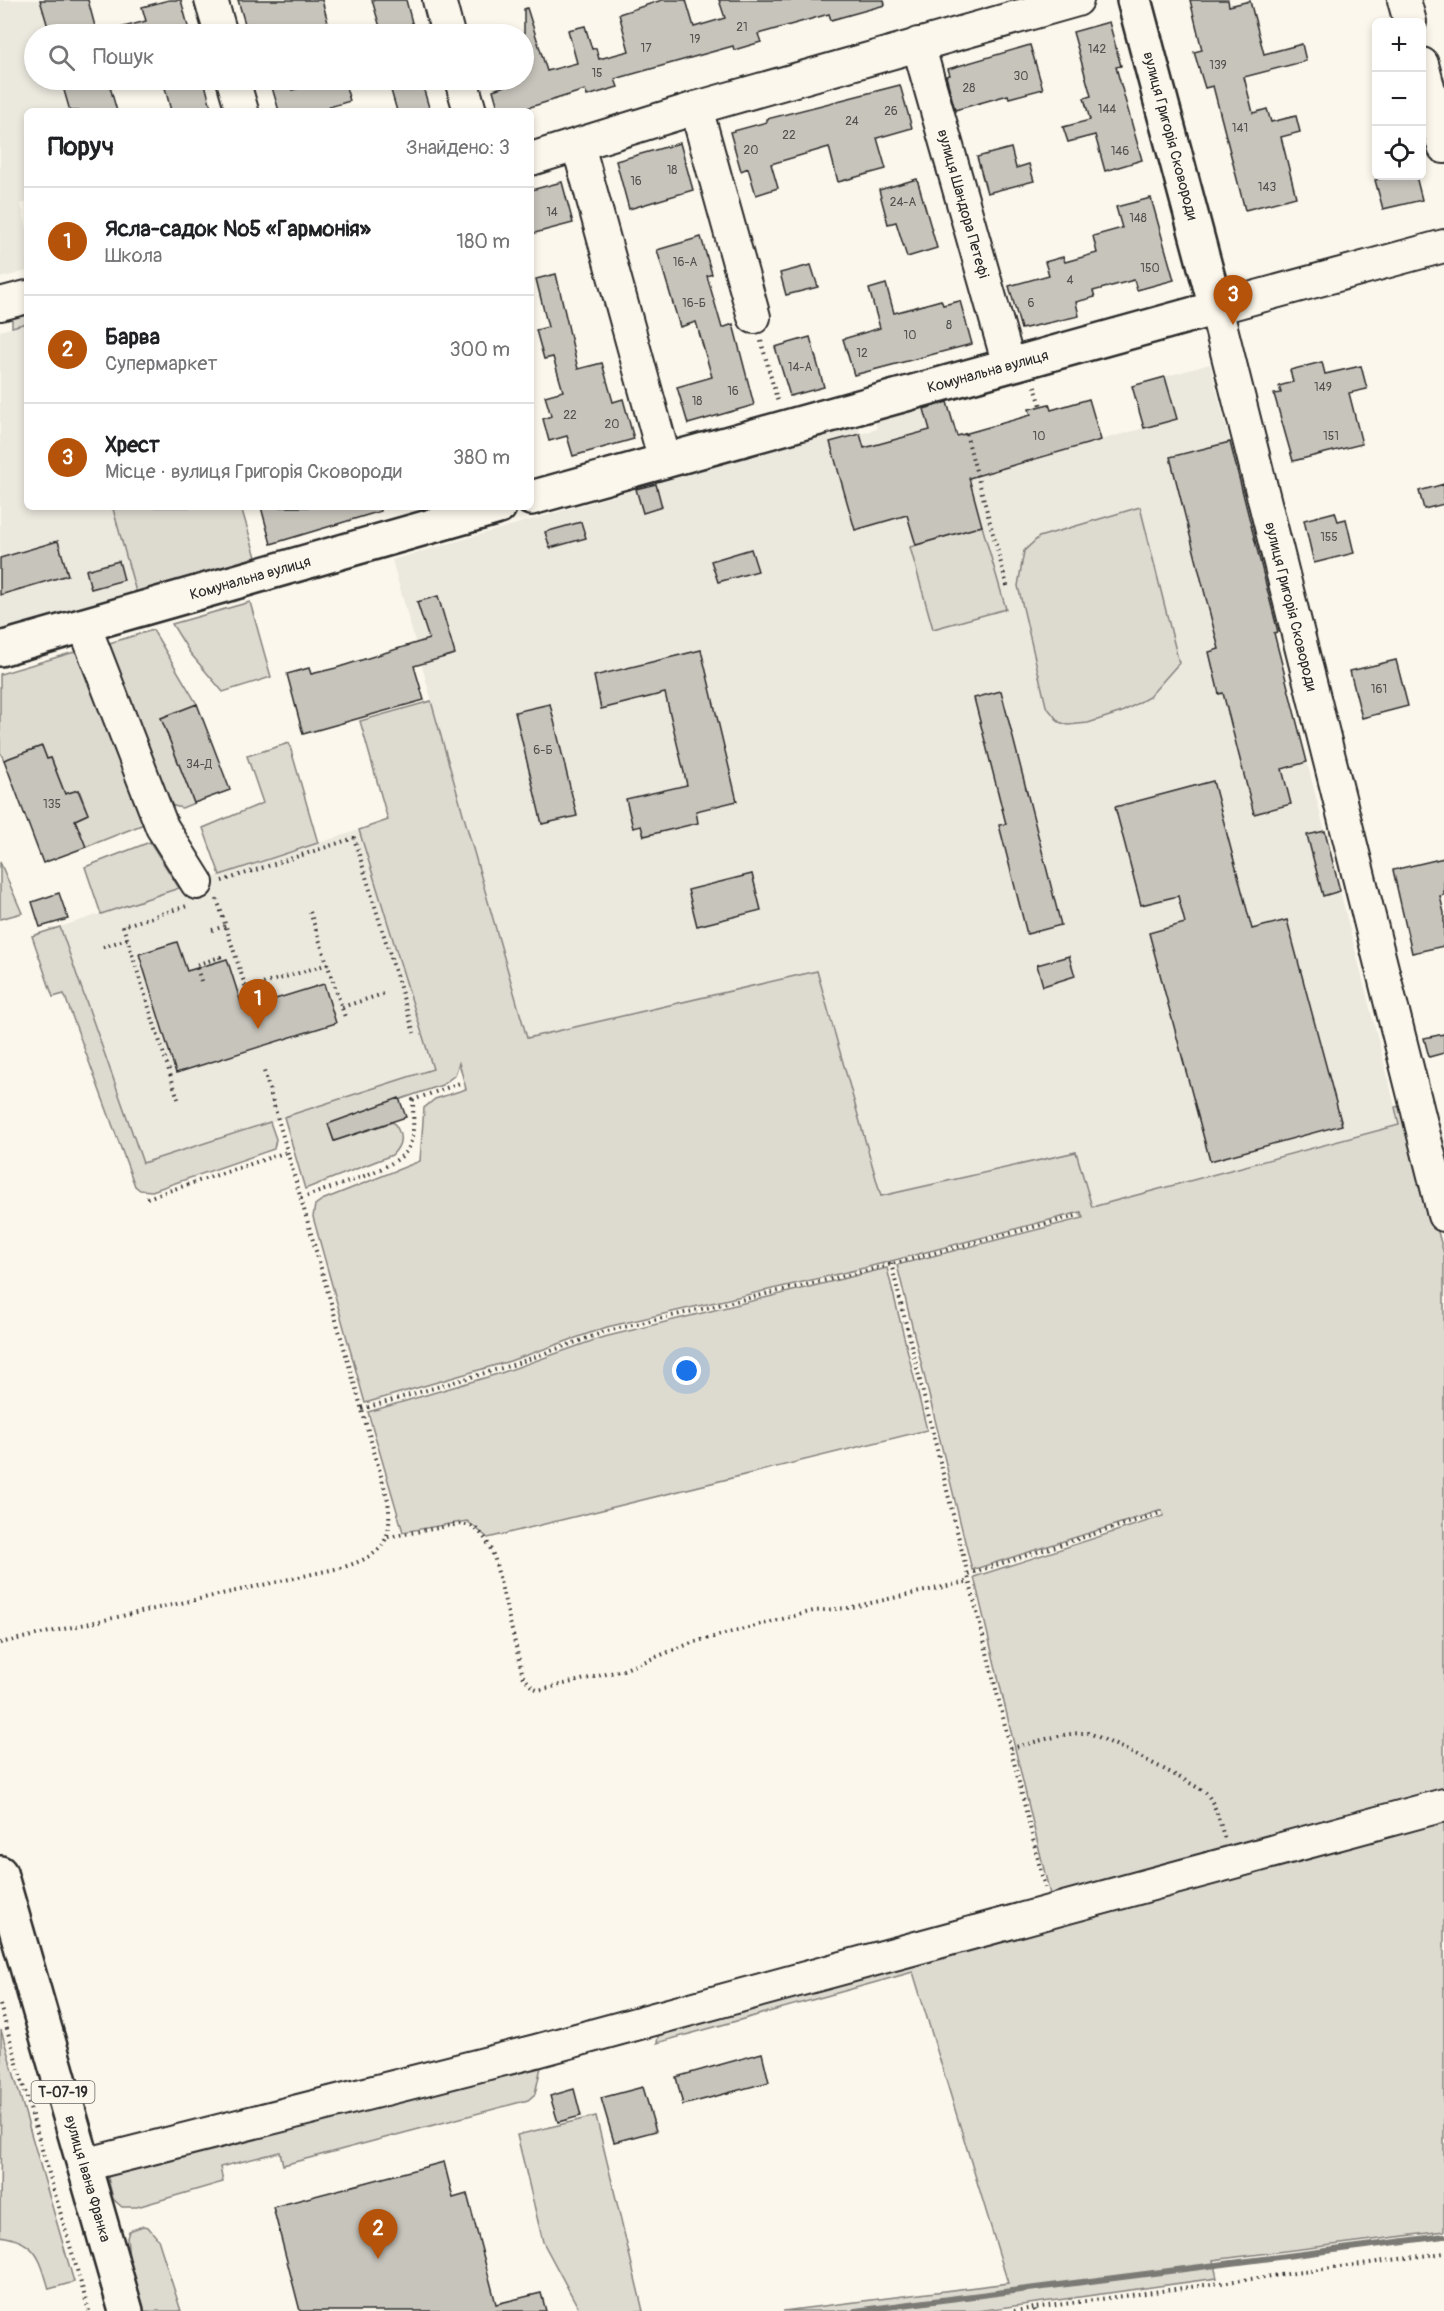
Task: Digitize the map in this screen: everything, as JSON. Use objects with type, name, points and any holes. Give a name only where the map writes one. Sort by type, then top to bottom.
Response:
[{"type":"main road","name":"вулиця Григорія Сковороди","points":[[1134,0],[1216,308]]},
{"type":"main road","name":"Комунальна вулиця","points":[[534,497],[1216,308]]},
{"type":"main road","name":"Комунальна вулиця","points":[[0,650],[488,510]]},
{"type":"main road","name":"вулиця Івана Франка","points":[[0,1873],[126,2311]]},
{"type":"street","points":[[212,0],[218,24]]},
{"type":"street","points":[[439,0],[445,24]]},
{"type":"street","points":[[534,158],[696,108],[1077,0]]},
{"type":"street","points":[[1404,0],[1409,18]]},
{"type":"street","name":"вулиця Шандора Петефі","points":[[918,44],[1009,365]]},
{"type":"street","points":[[1424,72],[1444,147]]},
{"type":"street","points":[[236,90],[241,108]]},
{"type":"street","points":[[464,90],[469,108]]},
{"type":"street","points":[[696,108],[754,317]]},
{"type":"street","points":[[578,145],[665,460]]},
{"type":"street","name":"Комунальна вулиця","points":[[1216,308],[1444,246]]},
{"type":"street","points":[[0,304],[24,298]]},
{"type":"street","name":"вулиця Григорія Сковороди","points":[[1216,308],[1444,1215]]},
{"type":"street","points":[[84,625],[162,827],[204,891]]},
{"type":"street","points":[[84,2165],[536,2050],[1444,1805]]},
{"type":"path","points":[[754,317],[785,428]]},
{"type":"path","points":[[1035,386],[1041,406]]},
{"type":"path","points":[[966,434],[1008,589]]},
{"type":"path","points":[[178,1099],[123,926],[204,891],[354,838],[414,1033]]},
{"type":"path","points":[[204,891],[226,926],[252,1007]]},
{"type":"path","points":[[310,912],[346,1020]]},
{"type":"path","points":[[212,930],[226,926]]},
{"type":"path","points":[[104,947],[127,939]]},
{"type":"path","points":[[201,981],[196,965],[220,957],[221,961]]},
{"type":"path","points":[[246,989],[328,964]]},
{"type":"path","points":[[342,1007],[383,994]]},
{"type":"path","points":[[0,1642],[344,1567],[369,1558],[388,1537],[390,1526],[387,1500],[264,1071]]},
{"type":"path","points":[[301,1198],[394,1163],[403,1157],[411,1141],[412,1100],[460,1083]]},
{"type":"path","points":[[147,1198],[287,1152]]},
{"type":"path","points":[[362,1409],[512,1365],[607,1331],[1080,1215]]},
{"type":"path","points":[[891,1263],[1051,1911]]},
{"type":"path","points":[[968,1574],[1160,1513]]},
{"type":"path","points":[[388,1537],[460,1524],[468,1524],[477,1530],[490,1547],[495,1560],[523,1676],[532,1687],[539,1689],[623,1670],[694,1642],[813,1611],[848,1608],[970,1581]]},
{"type":"path","points":[[1011,1748],[1078,1734],[1096,1734],[1144,1761],[1190,1781],[1206,1793],[1212,1802],[1232,1862]]},
{"type":"path","points":[[0,2005],[89,2311]]},
{"type":"path","points":[[1014,2311],[1444,2253]]},
{"type":"shaded area","points":[[0,0],[88,0],[94,24],[24,24],[24,90],[111,90],[116,108],[24,108],[24,203],[21,204],[24,216],[24,272],[0,278]]},
{"type":"shaded area","points":[[24,314],[24,324],[12,327],[12,317]]},
{"type":"shaded area","points":[[24,324],[24,510],[113,510],[136,592],[0,632],[0,331]]},
{"type":"shaded area","points":[[1210,364],[1278,631],[1274,633],[1400,1125],[1092,1207],[1075,1152],[881,1196],[817,971],[527,1038],[392,560],[858,425],[860,434],[877,429],[875,420],[946,400],[957,436],[1031,415],[1029,409],[1049,404],[1051,410],[1089,399],[1101,440],[1144,428],[1132,386]]},
{"type":"shaded area","points":[[1140,507],[1179,663],[1149,697],[1122,712],[1088,723],[1068,725],[1059,722],[1046,706],[1018,586],[1024,551],[1039,537]]},
{"type":"shaded area","points":[[113,510],[242,510],[256,557],[136,592]]},
{"type":"shaded area","points":[[982,526],[1006,609],[933,629],[910,547]]},
{"type":"shaded area","points":[[250,602],[271,677],[223,692],[190,653],[172,624]]},
{"type":"shaded area","points":[[153,630],[197,704],[161,718],[194,803],[182,808],[166,804],[106,644]]},
{"type":"shaded area","points":[[78,651],[144,824],[86,847],[75,820],[88,814],[79,790],[65,794],[51,758],[47,759],[42,746],[4,760],[0,752],[0,674]]},
{"type":"shaded area","points":[[431,701],[527,1038],[817,971],[881,1196],[1076,1152],[1092,1207],[1399,1125],[1395,1107],[1400,1106],[1406,1113],[1444,1254],[1444,1798],[1052,1903],[974,1577],[1163,1516],[1162,1510],[972,1570],[897,1265],[1083,1218],[1081,1212],[864,1268],[607,1327],[510,1361],[365,1403],[313,1217],[315,1205],[322,1200],[420,1161],[424,1108],[435,1099],[466,1089],[459,1063],[455,1075],[442,1085],[328,1124],[334,1141],[393,1122],[399,1131],[400,1143],[392,1155],[305,1189],[284,1117],[433,1069],[359,830],[388,820],[360,721]]},
{"type":"shaded area","points":[[289,743],[318,843],[220,875],[203,828],[263,803],[247,756]]},
{"type":"shaded area","points":[[359,830],[433,1069],[143,1164],[60,927]]},
{"type":"shaded area","points":[[150,842],[179,888],[101,914],[85,867]]},
{"type":"shaded area","points":[[0,862],[22,913],[0,919]]},
{"type":"shaded area","points":[[60,927],[143,1163],[270,1122],[276,1139],[274,1149],[152,1191],[140,1190],[135,1186],[64,994],[53,997],[32,936]]},
{"type":"shaded area","points":[[887,1268],[927,1430],[488,1538],[467,1521],[403,1532],[368,1412],[501,1373],[600,1338]]},
{"type":"shaded area","points":[[1444,1814],[1444,2231],[1213,2260],[1217,2278],[978,2311],[783,2311],[1008,2283],[913,1972],[657,2043],[659,2031]]},
{"type":"shaded area","points":[[1,2030],[74,2282],[49,2289],[43,2268],[35,2253],[22,2242],[0,2236]]},
{"type":"shaded area","points":[[543,2058],[535,2094],[528,2100],[283,2165],[280,2152],[220,2167],[223,2182],[137,2207],[122,2207],[113,2199],[107,2174]]},
{"type":"shaded area","points":[[596,2116],[643,2311],[580,2311],[543,2242],[517,2135]]},
{"type":"shaded area","points":[[143,2226],[148,2227],[158,2239],[181,2311],[144,2311],[129,2258],[127,2238],[129,2231]]},
{"type":"building","points":[[40,0],[88,0],[94,24],[47,24]]},
{"type":"building","points":[[169,0],[181,0],[187,24],[135,24],[146,21],[142,7]]},
{"type":"building","points":[[238,0],[322,0],[328,24],[245,24]]},
{"type":"building","points":[[372,0],[406,0],[412,24],[379,24]]},
{"type":"building","points":[[662,0],[686,0],[694,27],[725,18],[719,0],[884,0],[885,5],[831,20],[829,14],[758,34],[761,42],[734,50],[733,46],[615,79],[618,87],[587,96],[585,90],[527,108],[498,108],[493,90],[534,90],[534,30],[547,71],[577,63],[568,30],[585,26],[592,49],[596,48],[599,59],[629,51],[619,14]]},
{"type":"building","points":[[1190,0],[1228,0],[1229,6],[1250,1],[1264,54],[1302,44],[1306,61],[1244,77],[1253,113],[1267,109],[1271,122],[1296,116],[1300,132],[1281,137],[1296,197],[1245,210],[1213,86],[1205,88],[1194,52],[1202,50]]},
{"type":"building","points":[[527,8],[532,24],[524,24],[524,9]]},
{"type":"building","points":[[1109,22],[1121,66],[1116,67],[1142,160],[1105,171],[1095,135],[1068,142],[1063,127],[1090,120],[1084,98],[1091,96],[1073,32]]},
{"type":"building","points":[[1030,45],[1043,89],[1009,98],[1008,95],[955,110],[946,76],[950,75],[948,69]]},
{"type":"building","points":[[900,85],[912,128],[877,138],[886,169],[838,182],[829,147],[771,164],[778,188],[756,195],[748,168],[741,171],[730,132],[767,122],[767,119]]},
{"type":"building","points":[[64,90],[111,90],[116,108],[69,108]]},
{"type":"building","points":[[166,90],[207,90],[211,108],[170,108]]},
{"type":"building","points":[[273,90],[347,90],[350,101],[329,108],[278,108]]},
{"type":"building","points":[[391,90],[424,90],[429,108],[396,108]]},
{"type":"building","points":[[680,143],[693,190],[629,209],[616,161]]},
{"type":"building","points":[[1011,148],[1016,168],[1029,164],[1034,181],[987,193],[977,157]]},
{"type":"building","points":[[917,179],[937,248],[907,257],[896,222],[888,224],[879,190]]},
{"type":"building","points":[[1375,180],[1417,180],[1422,200],[1383,209]]},
{"type":"building","points":[[562,182],[573,223],[534,233],[534,189]]},
{"type":"building","points":[[1151,198],[1174,280],[1137,290],[1134,280],[1093,291],[1095,297],[1076,302],[1079,316],[1021,329],[1009,286],[1049,275],[1045,262],[1063,257],[1065,262],[1097,253],[1093,236],[1122,228],[1116,207]]},
{"type":"building","points":[[701,237],[712,274],[707,276],[722,328],[733,324],[754,405],[688,424],[677,387],[712,377],[696,322],[680,327],[657,250]]},
{"type":"building","points":[[811,265],[818,287],[786,295],[780,273]]},
{"type":"building","points":[[556,274],[578,369],[602,363],[613,402],[623,399],[634,439],[573,456],[567,436],[549,441],[543,419],[551,416],[545,396],[563,391],[553,357],[544,359],[536,330],[548,327],[536,279]]},
{"type":"building","points":[[886,284],[894,313],[941,300],[943,305],[960,301],[972,344],[854,375],[843,339],[880,328],[869,289]]},
{"type":"building","points":[[810,337],[824,387],[790,396],[775,347]]},
{"type":"building","points":[[1322,362],[1325,374],[1361,366],[1367,389],[1349,393],[1362,444],[1293,461],[1274,394],[1281,393],[1279,386],[1293,382],[1290,370]]},
{"type":"building","points":[[1165,377],[1177,419],[1144,428],[1132,386]]},
{"type":"building","points":[[1089,399],[1101,440],[969,478],[982,526],[916,545],[907,515],[855,530],[830,442],[860,434],[864,448],[930,430],[924,409],[947,402],[957,436],[1031,415],[1029,409],[1049,404],[1051,410]]},
{"type":"building","points":[[1230,442],[1278,632],[1274,633],[1307,762],[1282,769],[1291,804],[1254,814],[1223,693],[1219,694],[1209,652],[1219,649],[1170,457]]},
{"type":"building","points":[[656,484],[662,507],[643,513],[636,489]]},
{"type":"building","points":[[1444,484],[1444,504],[1424,509],[1419,491]]},
{"type":"building","points":[[262,510],[381,510],[381,511],[271,544]]},
{"type":"building","points":[[1335,512],[1338,521],[1346,519],[1354,553],[1314,563],[1304,520]]},
{"type":"building","points":[[581,522],[586,538],[550,548],[545,532]]},
{"type":"building","points":[[58,541],[68,575],[0,595],[0,558]]},
{"type":"building","points":[[751,549],[758,571],[718,582],[711,561]]},
{"type":"building","points":[[119,561],[124,580],[91,589],[86,570]]},
{"type":"building","points":[[438,596],[455,654],[414,666],[424,700],[303,734],[287,674],[309,668],[311,674],[336,668],[429,639],[417,602]]},
{"type":"building","points":[[701,650],[737,801],[696,811],[698,823],[644,836],[641,826],[633,828],[626,799],[687,785],[665,693],[601,709],[594,676]]},
{"type":"building","points":[[1396,660],[1408,706],[1362,718],[1350,671]]},
{"type":"building","points":[[1001,691],[1061,925],[1027,934],[999,825],[1006,824],[974,698]]},
{"type":"building","points":[[197,704],[230,790],[194,803],[161,718]]},
{"type":"building","points":[[550,704],[577,816],[542,824],[515,712]]},
{"type":"building","points":[[42,746],[47,759],[51,758],[65,794],[78,790],[88,814],[75,820],[86,847],[43,863],[4,760]]},
{"type":"building","points":[[1213,781],[1252,929],[1287,920],[1342,1125],[1210,1161],[1149,933],[1185,923],[1178,896],[1141,905],[1115,807]]},
{"type":"building","points":[[1325,831],[1340,891],[1323,896],[1307,835]]},
{"type":"building","points":[[1444,858],[1444,895],[1440,896],[1444,913],[1444,946],[1412,953],[1393,870]]},
{"type":"building","points":[[752,874],[761,910],[697,926],[688,890]]},
{"type":"building","points":[[59,893],[68,919],[40,927],[32,902]]},
{"type":"building","points":[[177,942],[187,971],[227,959],[243,1009],[324,984],[336,1023],[176,1073],[139,954]]},
{"type":"building","points":[[1069,956],[1075,976],[1043,986],[1037,965]]},
{"type":"building","points":[[1444,1034],[1444,1053],[1429,1057],[1424,1038]]},
{"type":"building","points":[[399,1098],[406,1117],[334,1141],[328,1124]]},
{"type":"building","points":[[762,2053],[769,2082],[683,2105],[676,2077]]},
{"type":"building","points":[[643,2087],[656,2131],[614,2142],[601,2098]]},
{"type":"building","points":[[574,2089],[581,2116],[558,2122],[550,2096]]},
{"type":"building","points":[[444,2162],[453,2198],[467,2194],[496,2304],[541,2293],[546,2311],[300,2311],[273,2207]]},
{"type":"waterway","points":[[855,2311],[1444,2236]]},
{"type":"place","name":"Хрест","points":[[1233,325]]},
{"type":"place","name":"Ясла-садок №5 «Гармонія»","points":[[258,1029]]},
{"type":"place","name":"Барва","points":[[378,2259]]}]
